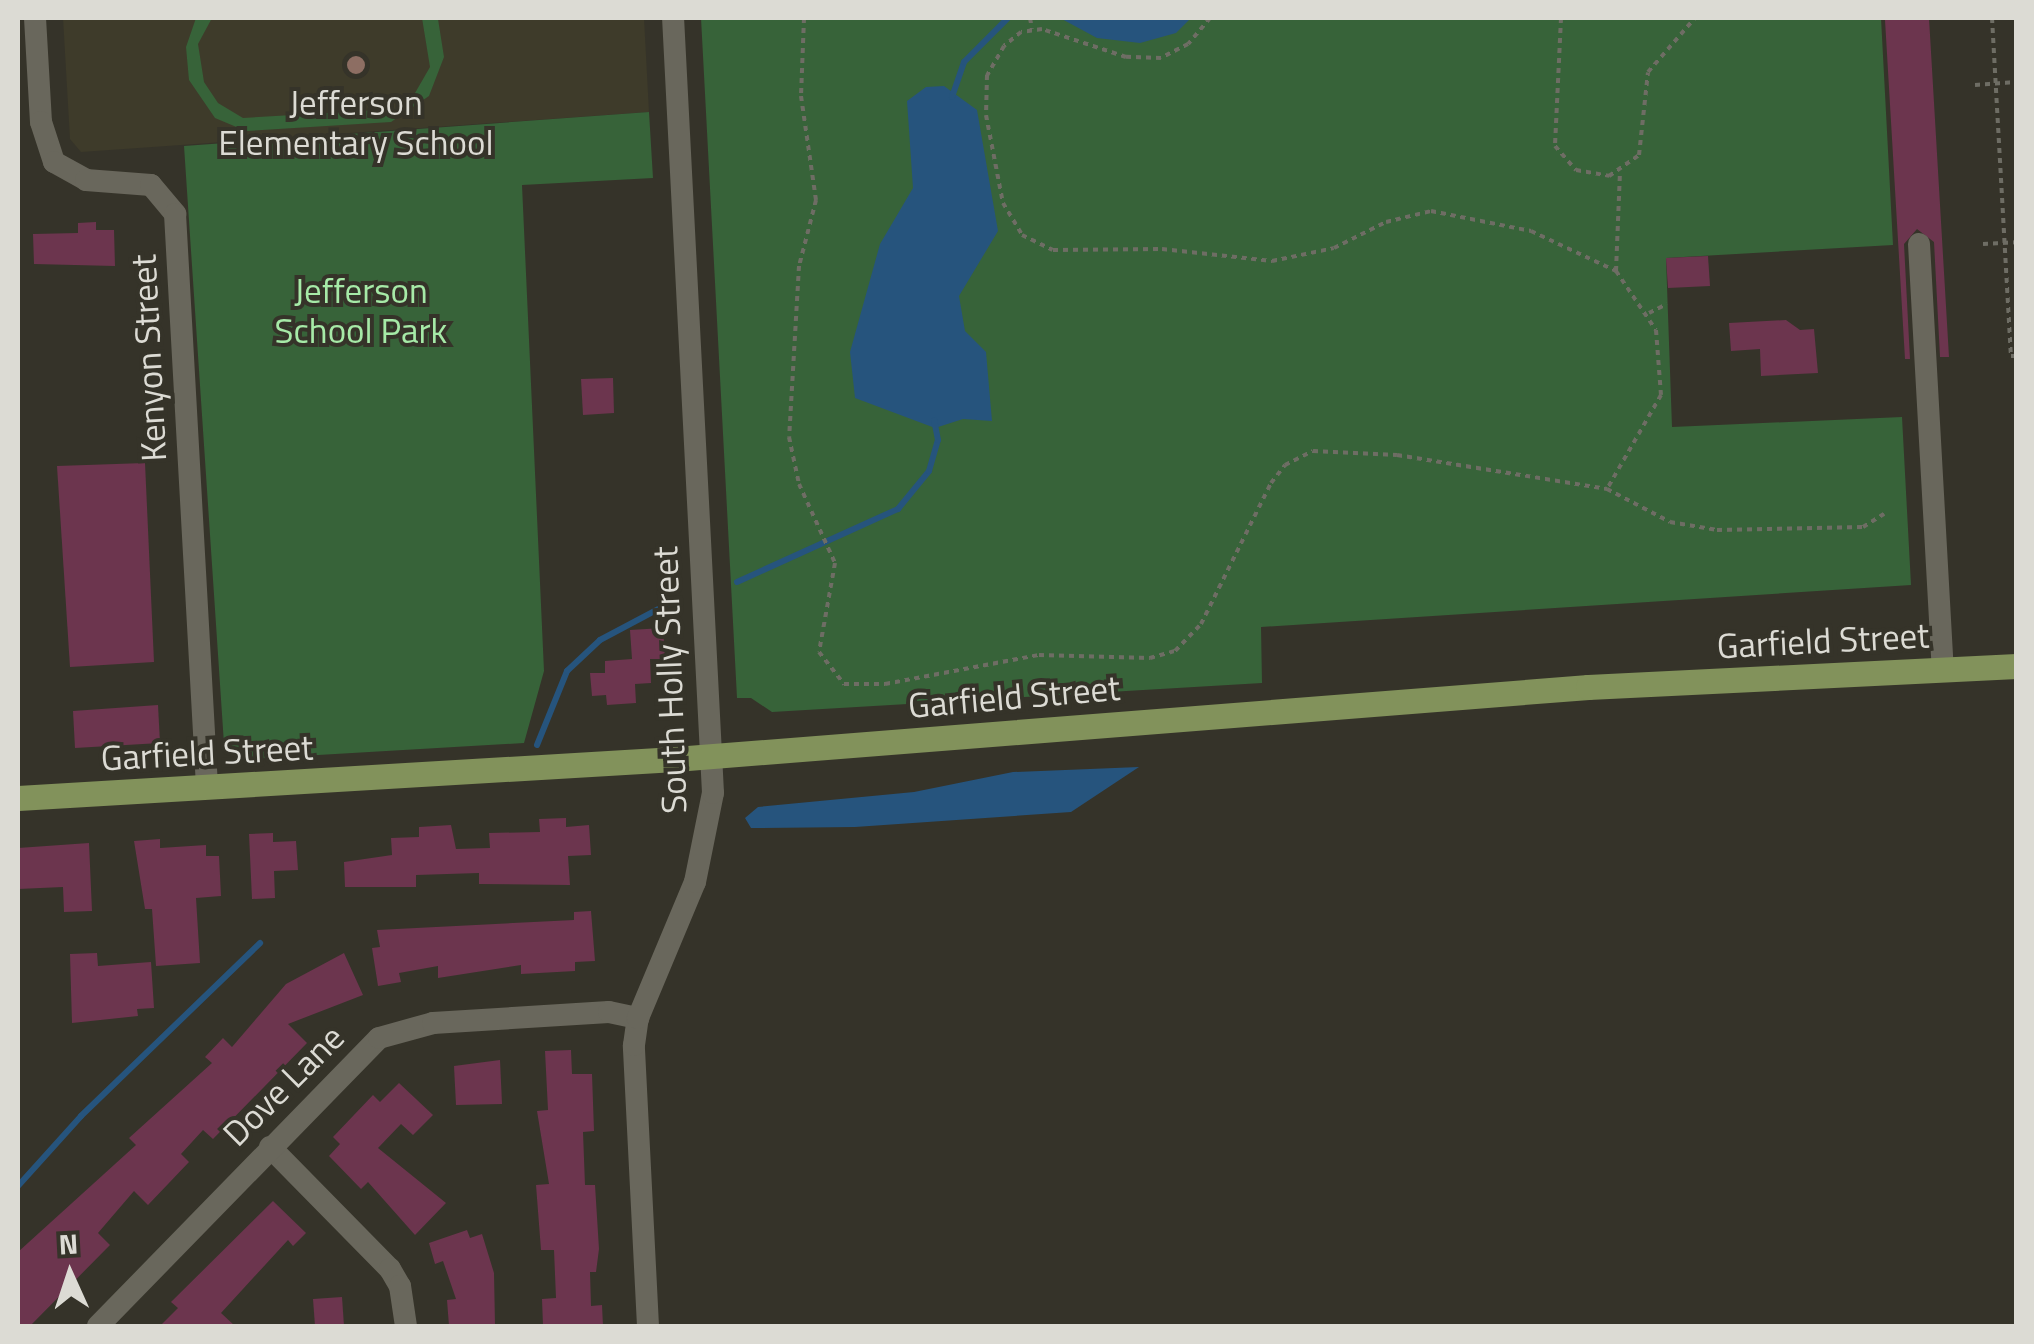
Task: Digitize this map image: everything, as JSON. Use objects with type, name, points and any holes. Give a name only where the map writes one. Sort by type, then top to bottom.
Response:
[{"type":"main road","name":"Garfield Street","points":[[18,798],[712,756],[1588,687],[2016,666]]},
{"type":"street","name":"Kenyon Street","points":[[35,18],[41,122],[54,162],[86,180],[151,185],[175,214],[207,787]]},
{"type":"street","name":"South Holly Street","points":[[648,1326],[638,1018],[707,842],[712,756],[673,18]]},
{"type":"street","points":[[1919,244],[1943,670]]},
{"type":"street","name":"Dove Lane","points":[[98,1326],[366,1048],[392,1032],[433,1023],[609,1012],[638,1018]]},
{"type":"street","points":[[270,1147],[390,1270],[400,1286],[406,1326]]},
{"type":"path","points":[[804,18],[801,96],[816,200],[799,266],[788,407],[792,461],[820,534],[832,553],[836,574],[820,652],[832,676],[856,688],[1039,655],[1150,658],[1174,651],[1202,624],[1270,483],[1285,465],[1313,451],[1398,455],[1608,489],[1670,522],[1717,530],[1863,527],[1884,514]]},
{"type":"path","points":[[1030,18],[1032,30]]},
{"type":"path","points":[[1210,18],[1172,54],[1141,60],[1032,30],[1013,38],[995,58],[984,94],[1003,203],[1012,224],[1035,244],[1272,261],[1334,248],[1386,222],[1431,212],[1530,231],[1616,271],[1648,314],[1660,346],[1661,395],[1608,489]]},
{"type":"path","points":[[1562,18],[1555,146],[1576,170],[1620,172]]},
{"type":"path","points":[[1616,271],[1620,172],[1642,143],[1648,72],[1695,18]]},
{"type":"path","points":[[1992,18],[2010,356],[2016,356]]},
{"type":"path","points":[[1975,84],[2016,82]]},
{"type":"path","points":[[1983,244],[2016,242]]},
{"type":"path","points":[[1648,314],[1667,304]]},
{"type":"shaded area","name":"Jefferson Elementary School","points":[[63,18],[644,18],[649,112],[81,152],[70,139]]},
{"type":"green space","points":[[196,18],[212,18],[198,44],[204,82],[218,103],[243,118],[395,109],[415,93],[430,67],[422,18],[438,19],[444,57],[429,96],[391,122],[246,131],[215,118],[189,80],[186,47]]},
{"type":"green space","points":[[701,18],[1881,18],[1893,245],[1666,258],[1672,427],[1902,417],[1911,585],[1261,627],[1262,683],[772,712],[751,698],[737,698]]},
{"type":"green space","name":"Jefferson School Park","points":[[649,112],[653,178],[522,185],[544,671],[524,743],[249,759],[224,744],[184,146]]},
{"type":"water","points":[[1060,18],[1191,18],[1176,33],[1140,43],[1097,38]]},
{"type":"water","points":[[944,86],[977,110],[998,231],[959,296],[965,331],[986,352],[992,421],[963,419],[935,428],[855,398],[850,352],[880,244],[913,188],[907,101],[926,87]]},
{"type":"water","points":[[1139,767],[1071,812],[855,827],[751,828],[745,818],[758,807],[914,792],[1013,772]]},
{"type":"building","points":[[1929,18],[1949,357],[1940,357],[1934,242],[1917,229],[1904,244],[1910,359],[1905,359],[1885,20]]},
{"type":"building","points":[[96,222],[96,230],[114,230],[115,266],[34,264],[33,234],[78,233],[78,223]]},
{"type":"building","points":[[1708,256],[1710,286],[1668,288],[1666,258]]},
{"type":"building","points":[[1786,320],[1800,330],[1814,329],[1818,373],[1761,376],[1760,349],[1731,351],[1729,323]]},
{"type":"building","points":[[613,378],[614,413],[583,415],[581,379]]},
{"type":"building","points":[[145,463],[154,662],[70,667],[57,466]]},
{"type":"building","points":[[663,628],[665,659],[650,659],[651,683],[635,684],[636,703],[607,705],[606,695],[592,696],[590,673],[605,673],[605,661],[632,659],[630,630]]},
{"type":"building","points":[[158,705],[160,743],[75,748],[73,711]]},
{"type":"building","points":[[566,818],[566,827],[589,825],[591,855],[568,856],[570,885],[479,884],[479,873],[416,875],[416,887],[345,887],[344,862],[392,855],[391,838],[419,837],[419,827],[451,825],[456,849],[490,848],[489,833],[540,832],[539,819]]},
{"type":"building","points":[[273,833],[273,842],[296,841],[298,870],[274,871],[275,898],[252,899],[249,834]]},
{"type":"building","points":[[160,839],[160,848],[206,845],[206,856],[219,856],[221,896],[196,898],[200,963],[156,966],[152,909],[145,909],[134,841]]},
{"type":"building","points":[[89,843],[92,911],[64,912],[63,887],[18,889],[18,848]]},
{"type":"building","points":[[591,911],[595,961],[575,962],[575,971],[521,974],[521,965],[438,978],[438,966],[399,973],[401,982],[378,986],[372,948],[380,947],[377,930],[574,920],[574,912]]},
{"type":"building","points":[[97,953],[98,966],[151,962],[154,1008],[137,1009],[138,1016],[72,1023],[70,954]]},
{"type":"building","points":[[344,953],[363,995],[288,1024],[307,1043],[213,1139],[203,1130],[181,1154],[189,1162],[148,1205],[134,1191],[98,1233],[110,1245],[30,1326],[18,1326],[18,1252],[136,1145],[129,1138],[212,1063],[205,1057],[223,1038],[232,1047],[286,984]]},
{"type":"building","points":[[571,1050],[572,1074],[592,1074],[594,1131],[583,1132],[585,1185],[595,1185],[599,1249],[596,1272],[590,1272],[591,1306],[602,1305],[603,1326],[543,1326],[542,1299],[556,1298],[554,1250],[541,1250],[536,1185],[549,1184],[537,1111],[548,1110],[545,1051]]},
{"type":"building","points":[[500,1060],[502,1104],[456,1105],[454,1066]]},
{"type":"building","points":[[399,1083],[433,1115],[413,1135],[401,1124],[378,1148],[446,1203],[415,1235],[368,1182],[361,1189],[329,1156],[340,1144],[333,1137],[373,1095],[380,1102]]},
{"type":"building","points":[[273,1201],[306,1233],[293,1246],[288,1240],[221,1313],[235,1326],[160,1326],[178,1308],[171,1302]]},
{"type":"building","points":[[467,1230],[470,1238],[482,1234],[494,1273],[495,1325],[449,1326],[447,1300],[456,1299],[443,1261],[435,1264],[429,1243]]},
{"type":"building","points":[[342,1297],[344,1326],[315,1326],[313,1299]]},
{"type":"waterway","points":[[952,97],[964,62],[1008,18]]},
{"type":"waterway","points":[[737,582],[898,509],[929,471],[938,440],[934,420]]},
{"type":"waterway","points":[[537,745],[567,671],[600,640],[668,604]]},
{"type":"waterway","points":[[18,1186],[81,1116],[260,943]]},
{"type":"place","name":"Jefferson Elementary School","points":[[356,65]]}]
